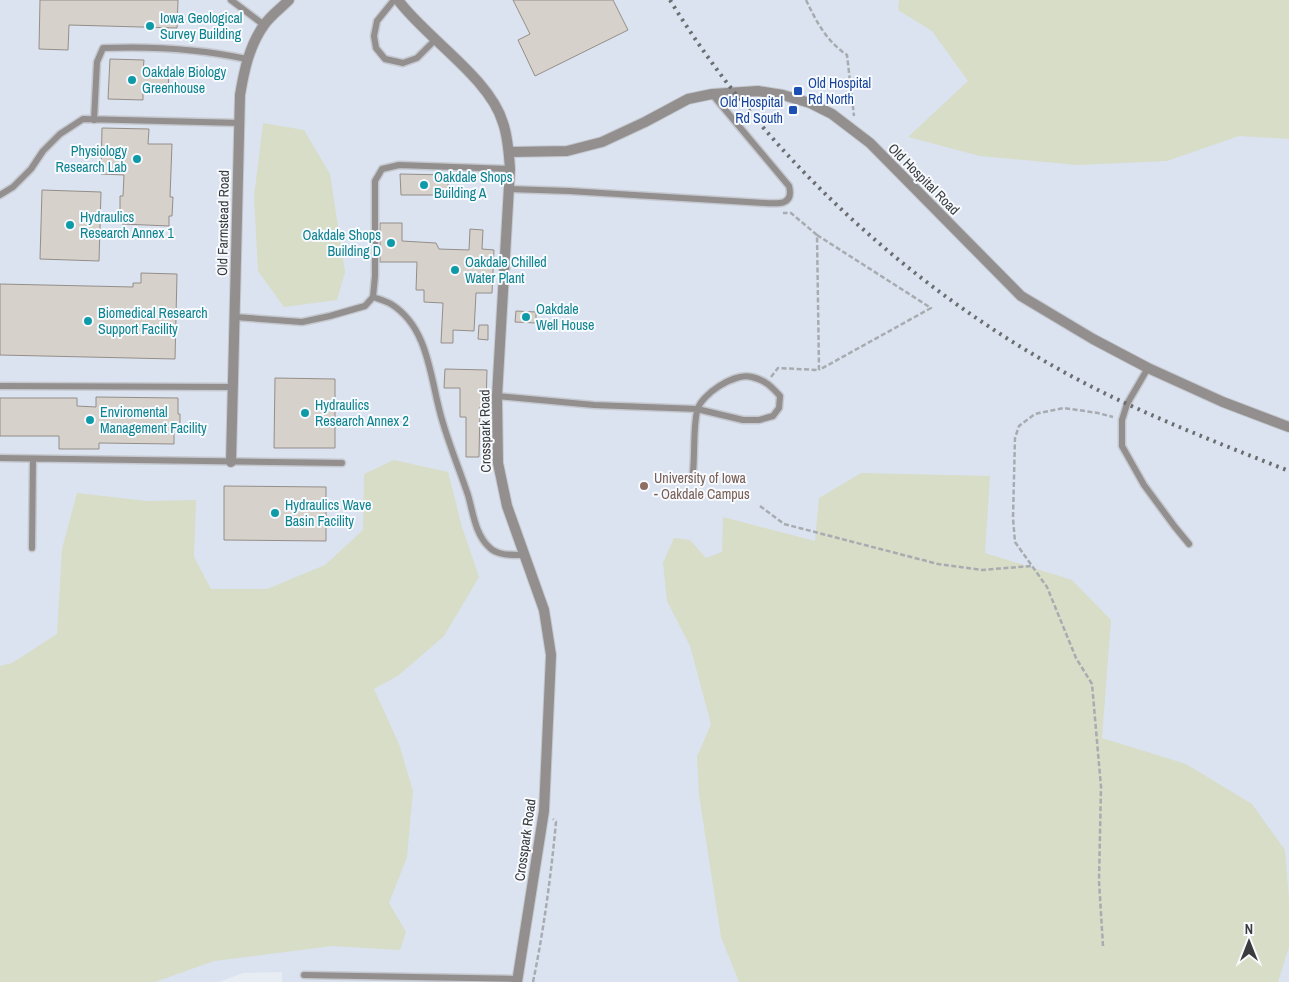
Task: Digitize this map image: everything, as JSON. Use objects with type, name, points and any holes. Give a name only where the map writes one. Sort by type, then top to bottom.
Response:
[{"type":"street","name":"Old Farmstead Road","points":[[232,462],[240,95],[244,68],[264,25],[289,0]]},
{"type":"street","name":"Crosspark Road","points":[[398,0],[407,12],[489,95],[503,121],[509,152],[510,169],[497,396],[498,463],[507,506],[544,610],[551,655],[544,812],[517,981]]},
{"type":"street","name":"Old Hospital Road","points":[[509,152],[567,151],[602,142],[688,99],[712,94],[758,92],[783,95],[810,103],[832,114],[870,143],[1021,296],[1093,339],[1148,368],[1223,402],[1289,427]]},
{"type":"lane","points":[[230,0],[264,25]]},
{"type":"lane","points":[[394,0],[377,21],[374,36],[376,48],[385,60],[403,63],[417,58],[435,40]]},
{"type":"lane","points":[[94,120],[97,62],[103,48],[137,47],[224,54],[248,60]]},
{"type":"lane","points":[[509,189],[779,204],[785,202],[791,191],[789,186],[712,94]]},
{"type":"lane","points":[[0,195],[13,187],[31,169],[60,134],[83,119],[240,123]]},
{"type":"lane","points":[[235,317],[302,322],[364,306],[374,297],[375,181],[382,168],[399,165],[510,169]]},
{"type":"lane","points":[[374,297],[391,304],[405,315],[419,334],[431,372],[442,423],[456,460],[479,535],[490,549],[507,555],[525,555]]},
{"type":"lane","points":[[1148,368],[1127,404],[1122,420],[1122,446],[1144,485],[1174,527],[1190,544]]},
{"type":"lane","points":[[497,396],[594,405],[697,409],[743,420],[759,420],[773,416],[779,408],[780,396],[768,382],[750,376],[734,378],[716,388],[706,397],[697,409],[693,472]]},
{"type":"lane","points":[[0,386],[233,387]]},
{"type":"lane","points":[[0,458],[342,463]]},
{"type":"lane","points":[[32,548],[33,459]]},
{"type":"lane","points":[[304,975],[517,981]]},
{"type":"path","points":[[806,0],[820,27],[835,48],[846,56],[856,131]]},
{"type":"path","points":[[768,382],[778,368],[819,370],[931,308],[817,235],[791,213],[782,213]]},
{"type":"path","points":[[817,235],[819,370]]},
{"type":"path","points":[[1103,946],[1099,881],[1101,787],[1092,684],[1076,658],[1047,587],[1015,542],[1013,518],[1015,438],[1019,426],[1035,414],[1064,408],[1098,413],[1122,420]]},
{"type":"path","points":[[760,506],[784,524],[938,564],[982,570],[1032,566]]},
{"type":"path","points":[[534,982],[556,822],[544,812]]},
{"type":"shaded area","name":"University of Iowa - Oakdale Campus","points":[[0,0],[1289,0],[1289,982],[282,982],[282,972],[243,973],[219,982],[0,982]]},
{"type":"green space","points":[[899,0],[1289,0],[1289,139],[1239,136],[1167,161],[1077,165],[980,156],[908,137],[968,81],[932,31],[898,10]]},
{"type":"green space","points":[[263,123],[304,130],[330,174],[345,272],[337,300],[284,307],[258,271],[254,197]]},
{"type":"green space","points":[[394,460],[448,472],[462,527],[479,577],[444,636],[399,675],[374,689],[399,744],[413,791],[407,857],[389,903],[406,932],[400,950],[332,946],[214,961],[155,982],[0,982],[0,666],[12,663],[57,634],[62,549],[77,493],[147,501],[196,500],[194,557],[211,589],[267,589],[325,565],[363,530],[364,474]]},
{"type":"green space","points":[[861,473],[990,476],[985,553],[1072,580],[1111,620],[1102,738],[1186,764],[1252,804],[1285,850],[1289,900],[1289,947],[1278,982],[739,982],[721,937],[699,795],[697,757],[711,724],[690,646],[667,601],[663,563],[674,538],[690,540],[706,558],[722,552],[723,517],[815,541],[819,498]]},
{"type":"building","name":"Iowa Geological Survey Building","points":[[40,0],[178,0],[177,28],[69,25],[68,50],[39,49]]},
{"type":"building","points":[[513,0],[613,0],[628,30],[535,76],[518,40],[530,34]]},
{"type":"building","name":"Oakdale Biology Greenhouse","points":[[110,59],[144,60],[143,71],[169,71],[168,90],[143,89],[143,100],[108,99]]},
{"type":"building","points":[[102,128],[149,129],[148,144],[172,144],[170,197],[173,197],[172,216],[169,216],[169,226],[122,224],[120,196],[123,196],[124,175],[101,174]]},
{"type":"building","name":"Oakdale Shops Building A","points":[[400,174],[448,175],[448,195],[401,195]]},
{"type":"building","name":"Hydraulics Research Annex 1","points":[[42,190],[101,192],[99,261],[40,259]]},
{"type":"building","name":"Oakdale Chilled Water Plant","points":[[380,223],[402,223],[402,241],[436,243],[439,249],[469,250],[470,229],[483,230],[482,249],[494,250],[492,293],[476,293],[474,331],[453,330],[453,343],[441,343],[443,303],[424,302],[424,290],[416,290],[417,262],[380,262]]},
{"type":"building","name":"Biomedical Research Support Facility","points":[[141,273],[177,274],[175,359],[0,355],[0,284],[133,287],[133,283],[141,283]]},
{"type":"building","name":"Oakdale Well House","points":[[516,311],[536,312],[536,323],[515,322]]},
{"type":"building","points":[[479,325],[488,325],[488,340],[478,339]]},
{"type":"building","points":[[445,369],[487,370],[486,407],[480,407],[479,457],[466,457],[466,417],[460,417],[460,388],[444,388]]},
{"type":"building","name":"Hydraulics Research Annex 2","points":[[275,378],[335,379],[335,448],[274,448]]},
{"type":"building","name":"Enviromental Management Facility","points":[[96,397],[178,398],[180,426],[174,426],[174,444],[99,443],[99,449],[59,449],[59,436],[0,436],[0,398],[77,398],[77,406],[96,407]]},
{"type":"building","name":"Hydraulics Wave Basin Facility","points":[[224,486],[326,487],[326,541],[224,540]]},
{"type":"railway","points":[[670,0],[710,61],[756,119],[805,174],[859,226],[916,274],[976,318],[1038,357],[1102,392],[1171,424],[1289,471]]},
{"type":"place","name":"Iowa Geological Survey Building","points":[[150,26]]},
{"type":"place","name":"Oakdale Biology Greenhouse","points":[[132,80]]},
{"type":"place","name":"Old Hospital Rd North","points":[[798,91]]},
{"type":"place","name":"Old Hospital Rd South","points":[[793,110]]},
{"type":"place","name":"Physiology Research Lab","points":[[137,159]]},
{"type":"place","name":"Oakdale Shops Building A","points":[[424,185]]},
{"type":"place","name":"Hydraulics Research Annex 1","points":[[70,225]]},
{"type":"place","name":"Oakdale Shops Building D","points":[[391,243]]},
{"type":"place","name":"Oakdale Chilled Water Plant","points":[[455,270]]},
{"type":"place","name":"Oakdale Well House","points":[[526,317]]},
{"type":"place","name":"Biomedical Research Support Facility","points":[[88,321]]},
{"type":"place","name":"Hydraulics Research Annex 2","points":[[305,413]]},
{"type":"place","name":"Enviromental Management Facility","points":[[90,420]]},
{"type":"place","name":"University of Iowa - Oakdale Campus","points":[[644,486]]},
{"type":"place","name":"Hydraulics Wave Basin Facility","points":[[275,513]]}]
